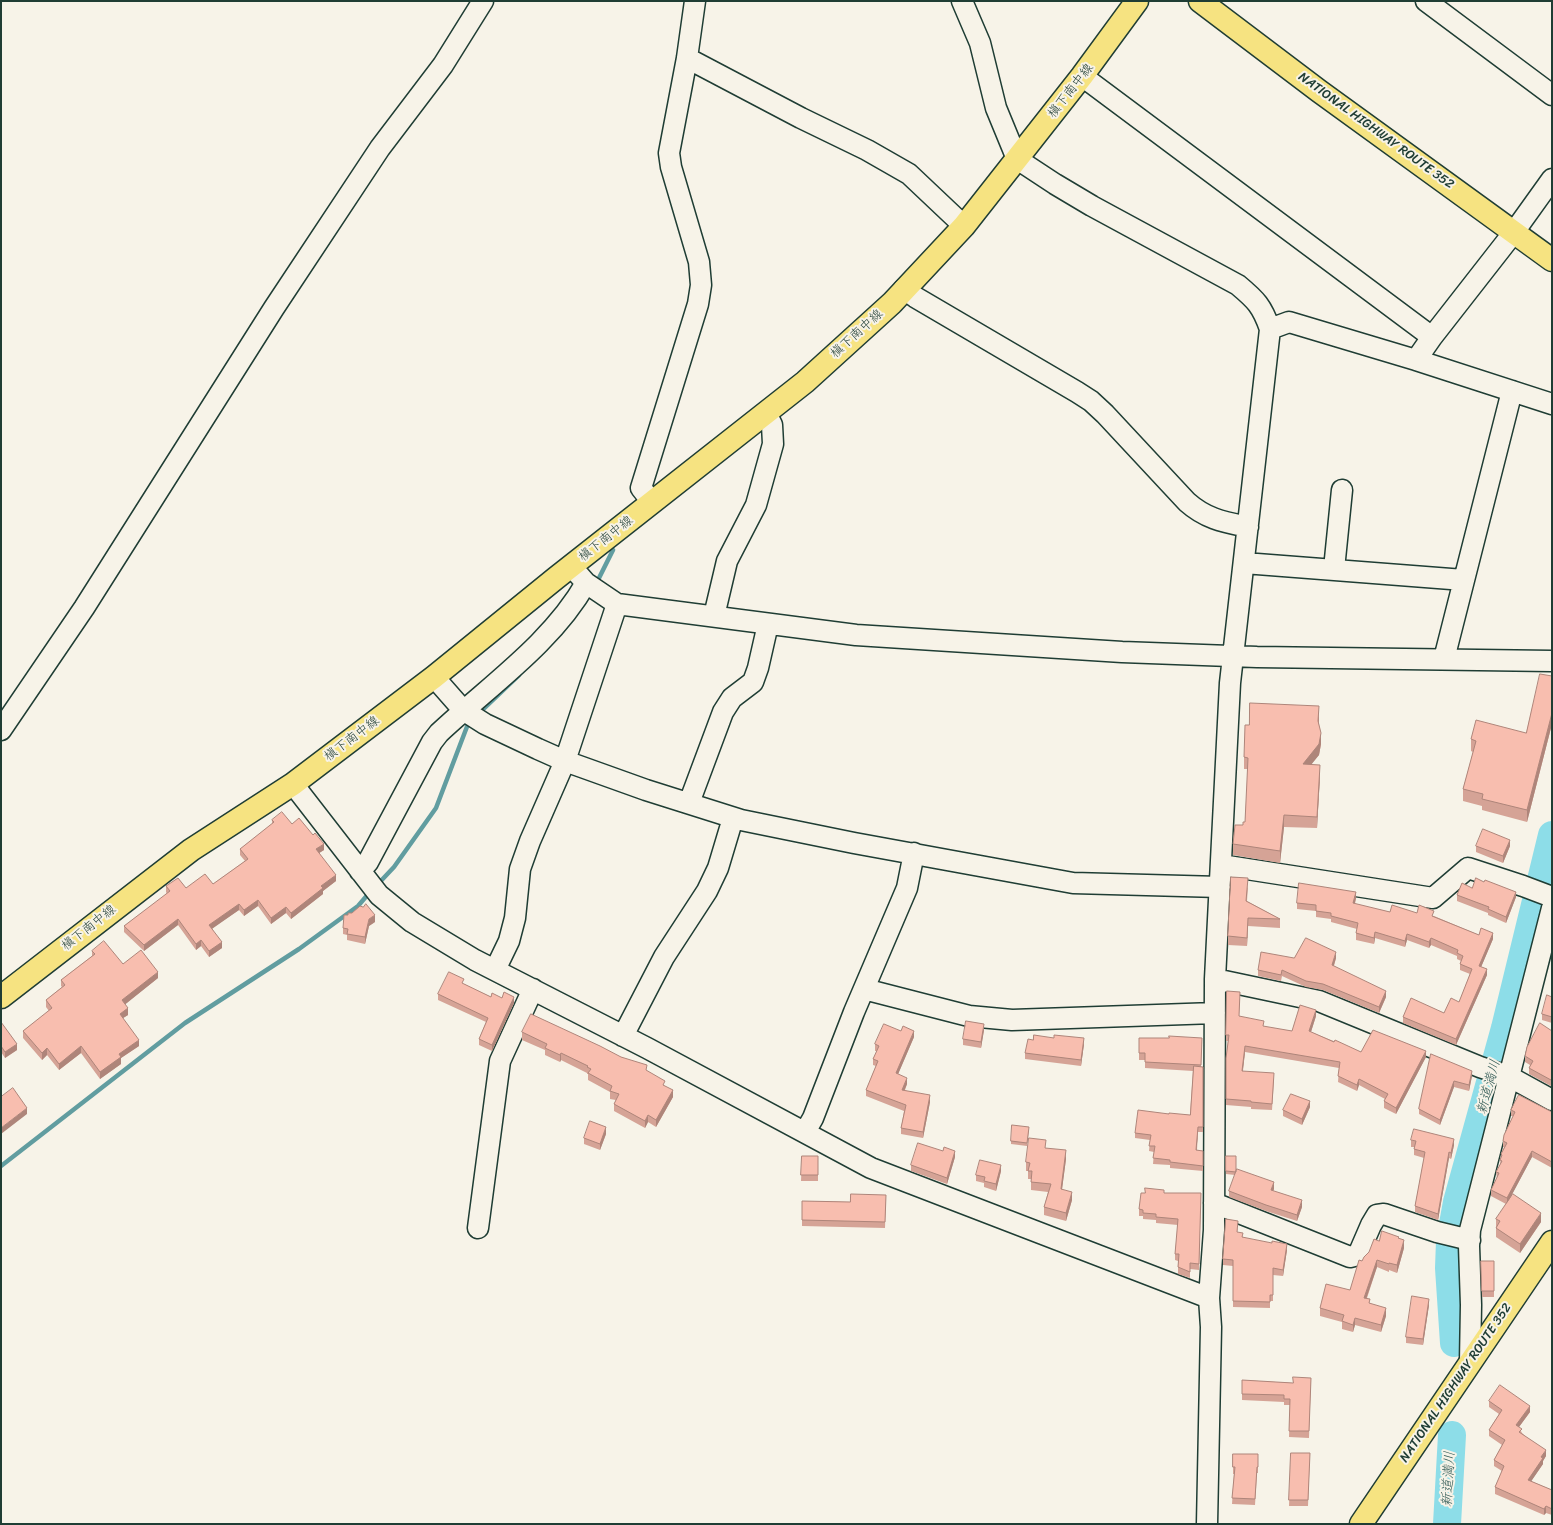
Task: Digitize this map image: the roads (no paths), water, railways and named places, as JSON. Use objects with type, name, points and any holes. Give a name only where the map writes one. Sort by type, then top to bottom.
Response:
[{"type":"main road","name":"槇下南中線","points":[[1,997],[191,850],[292,784],[434,678],[571,566],[805,382],[892,303],[964,226],[1082,76],[1137,1]]},
{"type":"main road","name":"NATIONAL HIGHWAY ROUTE 352","points":[[1200,1],[1319,91],[1552,260]]},
{"type":"main road","name":"NATIONAL HIGHWAY ROUTE 352","points":[[1361,1524],[1552,1242]]},
{"type":"street","points":[[1,730],[97,588],[274,308],[380,148],[444,65],[483,1]]},
{"type":"street","points":[[652,502],[641,488],[698,304],[701,285],[699,262],[671,167],[669,153],[696,1]]},
{"type":"street","points":[[962,1],[980,43],[996,108],[1017,159],[1092,206],[1238,285],[1259,304],[1265,313],[1270,329],[1233,657],[1221,865],[1215,979],[1214,1230],[1209,1298],[1211,1335],[1206,1524]]},
{"type":"street","points":[[1426,1],[1552,95]]},
{"type":"street","points":[[687,58],[801,118],[867,150],[909,174],[964,226]]},
{"type":"street","points":[[1082,76],[1432,336]]},
{"type":"street","points":[[1416,360],[1432,336],[1514,232],[1552,179]]},
{"type":"street","points":[[904,289],[915,297],[1091,401],[1197,511],[1219,520],[1248,526]]},
{"type":"street","points":[[1270,329],[1290,322],[1416,360],[1552,404]]},
{"type":"street","points":[[1444,660],[1512,391]]},
{"type":"street","points":[[714,616],[727,562],[756,505],[774,444],[772,425],[766,412]]},
{"type":"street","points":[[1334,569],[1342,490]]},
{"type":"street","points":[[1244,563],[1464,580]]},
{"type":"street","points":[[571,566],[586,583],[617,604],[856,635],[1122,652],[1233,657],[1552,661]]},
{"type":"street","points":[[360,871],[368,862],[432,742],[439,733],[538,644],[577,597],[586,583]]},
{"type":"street","points":[[495,970],[509,941],[515,918],[520,869],[530,841],[565,761],[617,604]]},
{"type":"street","points":[[689,803],[723,712],[732,698],[752,682],[758,668],[768,624]]},
{"type":"street","points":[[434,678],[463,710],[492,727],[565,761],[646,790],[733,818],[854,843],[1073,883],[1220,887]]},
{"type":"street","points":[[292,784],[379,895],[412,922],[469,957],[623,1036],[872,1168],[1209,1298]]},
{"type":"street","points":[[623,1036],[664,957],[708,891],[718,868],[733,818]]},
{"type":"street","points":[[804,1132],[813,1118],[864,988],[907,888],[914,853]]},
{"type":"street","points":[[1221,865],[1433,898],[1468,868],[1523,886],[1550,900],[1506,1076],[1470,1230],[1470,1362]]},
{"type":"street","points":[[1215,979],[1319,1001],[1480,1067],[1506,1076],[1552,1100]]},
{"type":"street","points":[[864,988],[969,1016],[1012,1020],[1215,1013]]},
{"type":"street","points":[[478,1228],[500,1061],[533,989]]},
{"type":"street","points":[[1214,1203],[1350,1257],[1358,1255],[1377,1215],[1384,1214],[1437,1232],[1470,1240]]},
{"type":"waterway","points":[[596,584],[613,550]]},
{"type":"waterway","points":[[478,714],[519,675]]},
{"type":"waterway","points":[[378,884],[394,867],[436,808],[468,724],[471,721]]},
{"type":"waterway","name":"新道満川","points":[[1454,1343],[1449,1268],[1450,1241],[1457,1202],[1505,1028],[1552,835]]},
{"type":"waterway","points":[[1,1166],[185,1023],[299,949],[358,906],[370,892]]},
{"type":"waterway","name":"新道満川","points":[[1447,1524],[1452,1435]]}]
